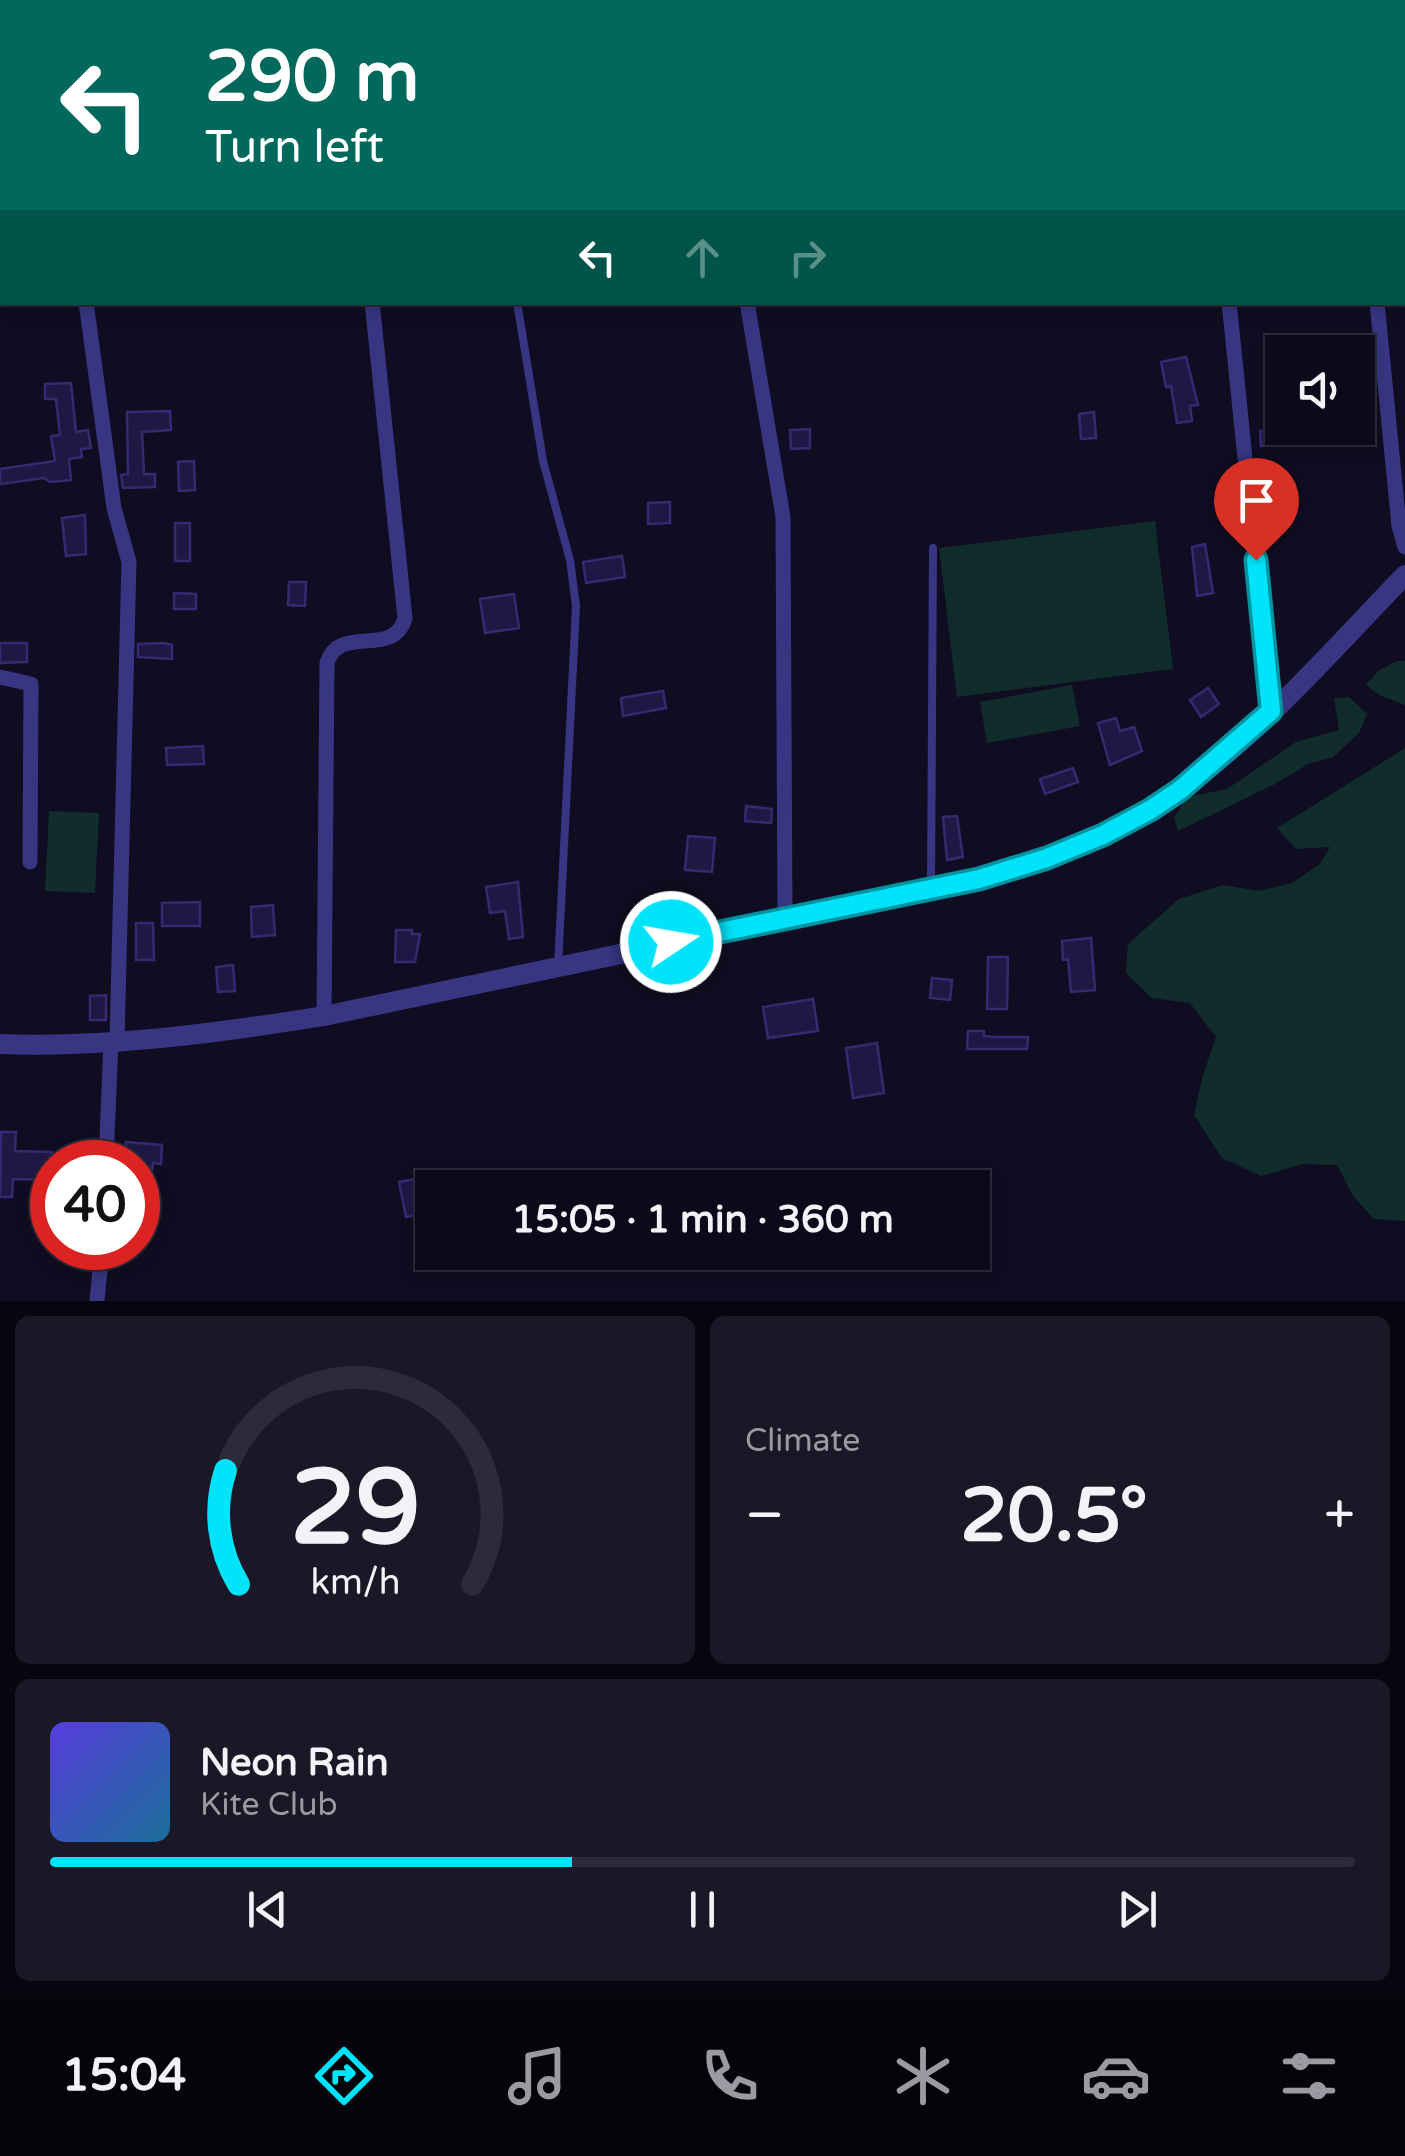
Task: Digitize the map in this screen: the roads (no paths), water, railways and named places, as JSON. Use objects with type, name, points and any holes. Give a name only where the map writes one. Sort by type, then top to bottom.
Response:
[{"type":"street","points":[[86,305],[116,520],[129,562],[107,1140]]},
{"type":"street","points":[[324,1016],[327,663],[334,649],[343,643],[391,638],[402,630],[406,618],[372,305]]},
{"type":"street","points":[[748,305],[783,517],[785,919]]},
{"type":"street","points":[[1229,305],[1271,711]]},
{"type":"street","points":[[1376,305],[1400,536],[1405,547]]},
{"type":"street","points":[[0,1044],[114,1041],[324,1016],[996,874],[1103,835],[1180,790],[1271,711],[1405,575]]},
{"type":"street","points":[[0,677],[31,684],[30,862]]},
{"type":"street","points":[[97,1301],[100,1270]]},
{"type":"lane","points":[[517,305],[543,461],[570,560],[576,606],[558,966]]},
{"type":"lane","points":[[932,889],[933,548]]}]
